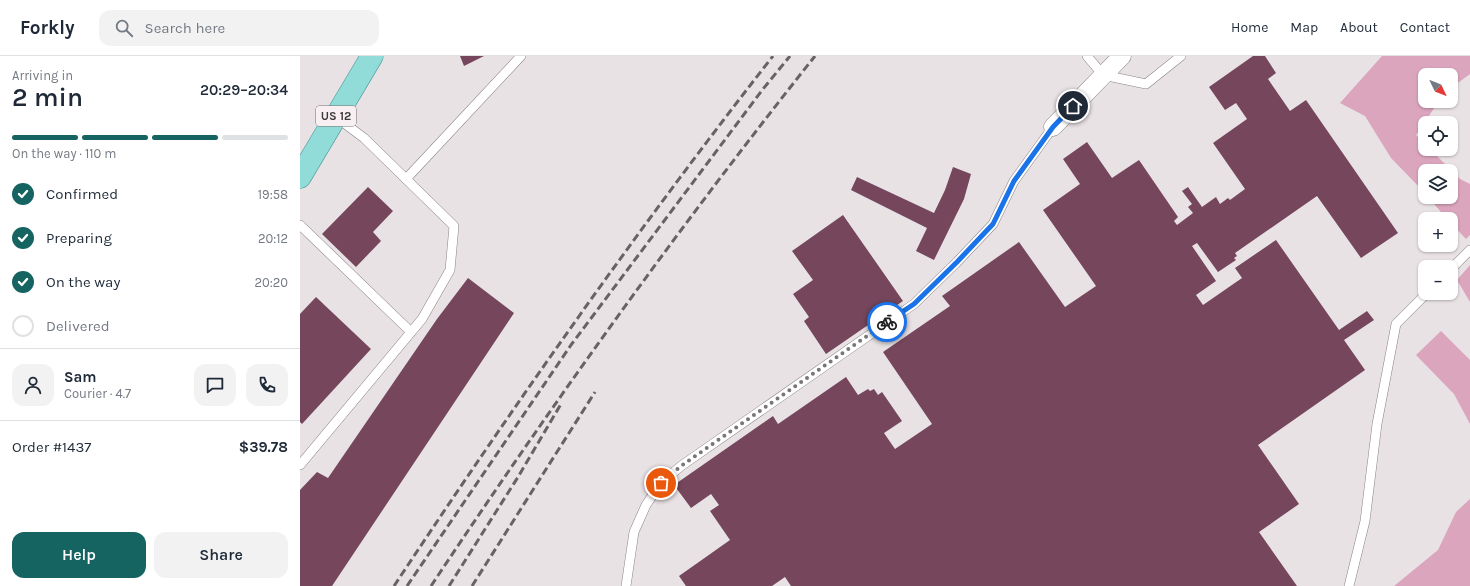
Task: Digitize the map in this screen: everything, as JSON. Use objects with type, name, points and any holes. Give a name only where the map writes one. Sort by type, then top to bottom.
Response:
[{"type":"main road","name":"US 12","points":[[300,177],[372,56]]},
{"type":"street","points":[[1053,127],[1122,56]]},
{"type":"lane","points":[[406,179],[521,56]]},
{"type":"lane","points":[[1086,56],[1103,76],[1146,84],[1181,56]]},
{"type":"lane","points":[[300,465],[422,319],[450,270],[454,226],[364,138],[336,117]]},
{"type":"lane","points":[[626,586],[634,532],[646,504],[661,483],[688,462],[914,304],[993,224],[1014,181],[1053,127]]},
{"type":"lane","points":[[300,225],[411,332]]},
{"type":"lane","points":[[1458,262],[1470,250]]},
{"type":"lane","points":[[1349,586],[1365,522],[1377,424],[1396,324],[1420,300]]},
{"type":"shaded area","points":[[1382,56],[1470,56],[1470,74],[1458,83],[1458,68],[1418,68],[1418,108],[1434,108],[1429,116],[1418,116],[1418,132],[1416,135],[1418,137],[1418,156],[1437,156],[1445,164],[1418,164],[1418,186],[1391,158],[1365,116],[1340,103]]},
{"type":"shaded area","points":[[1458,177],[1470,184],[1470,235],[1466,239],[1458,230],[1458,212],[1441,212],[1434,204],[1458,204]]},
{"type":"shaded area","points":[[1470,265],[1470,302],[1458,282],[1458,279]]},
{"type":"shaded area","points":[[1441,331],[1470,360],[1470,424],[1454,394],[1416,355]]},
{"type":"shaded area","points":[[1470,499],[1470,586],[1394,586],[1438,550],[1456,512]]},
{"type":"building","points":[[460,56],[484,56],[464,66]]},
{"type":"building","points":[[1253,56],[1265,56],[1276,73],[1268,79],[1290,111],[1306,100],[1398,233],[1361,258],[1317,196],[1235,253],[1237,256],[1234,258],[1236,260],[1218,272],[1197,243],[1192,246],[1216,281],[1196,295],[1203,305],[1242,278],[1235,268],[1276,240],[1339,330],[1367,311],[1374,320],[1344,340],[1365,370],[1258,445],[1299,504],[1259,532],[1297,586],[791,586],[785,577],[772,586],[686,586],[679,576],[730,540],[710,511],[719,505],[711,494],[691,508],[674,485],[773,416],[778,424],[846,377],[858,395],[868,389],[870,391],[874,389],[878,395],[882,392],[902,421],[884,433],[895,449],[932,424],[883,352],[950,306],[942,296],[1019,242],[1065,307],[1096,286],[1043,210],[1080,184],[1063,159],[1087,142],[1112,178],[1139,160],[1178,217],[1174,221],[1177,225],[1193,213],[1188,207],[1192,204],[1182,191],[1188,187],[1202,207],[1216,197],[1220,204],[1228,198],[1230,200],[1245,189],[1213,143],[1247,119],[1236,103],[1225,110],[1209,87]]},
{"type":"building","points":[[953,167],[971,174],[964,199],[934,260],[916,251],[927,228],[851,190],[857,177],[934,213],[945,190]]},
{"type":"building","points":[[368,187],[393,211],[373,232],[381,241],[356,267],[322,234]]},
{"type":"building","points":[[843,215],[903,301],[826,354],[804,321],[809,317],[793,294],[813,280],[792,251]]},
{"type":"building","points":[[468,278],[514,313],[332,586],[300,586],[300,490],[317,472],[328,478],[437,319]]},
{"type":"building","points":[[316,297],[371,349],[302,424],[300,422],[300,314]]},
{"type":"railway","points":[[394,586],[439,518],[578,317],[723,120],[773,56]]},
{"type":"railway","points":[[407,586],[571,345],[763,89],[790,56]]},
{"type":"railway","points":[[431,586],[523,450],[617,317],[764,120],[815,56]]},
{"type":"railway","points":[[472,586],[595,392]]},
{"type":"railway","points":[[449,586],[518,477],[561,404]]},
{"type":"way so far","points":[[661,483],[681,466],[887,322]]},
{"type":"route","points":[[887,322],[914,304],[993,224],[1014,181],[1053,127],[1073,106]]}]
